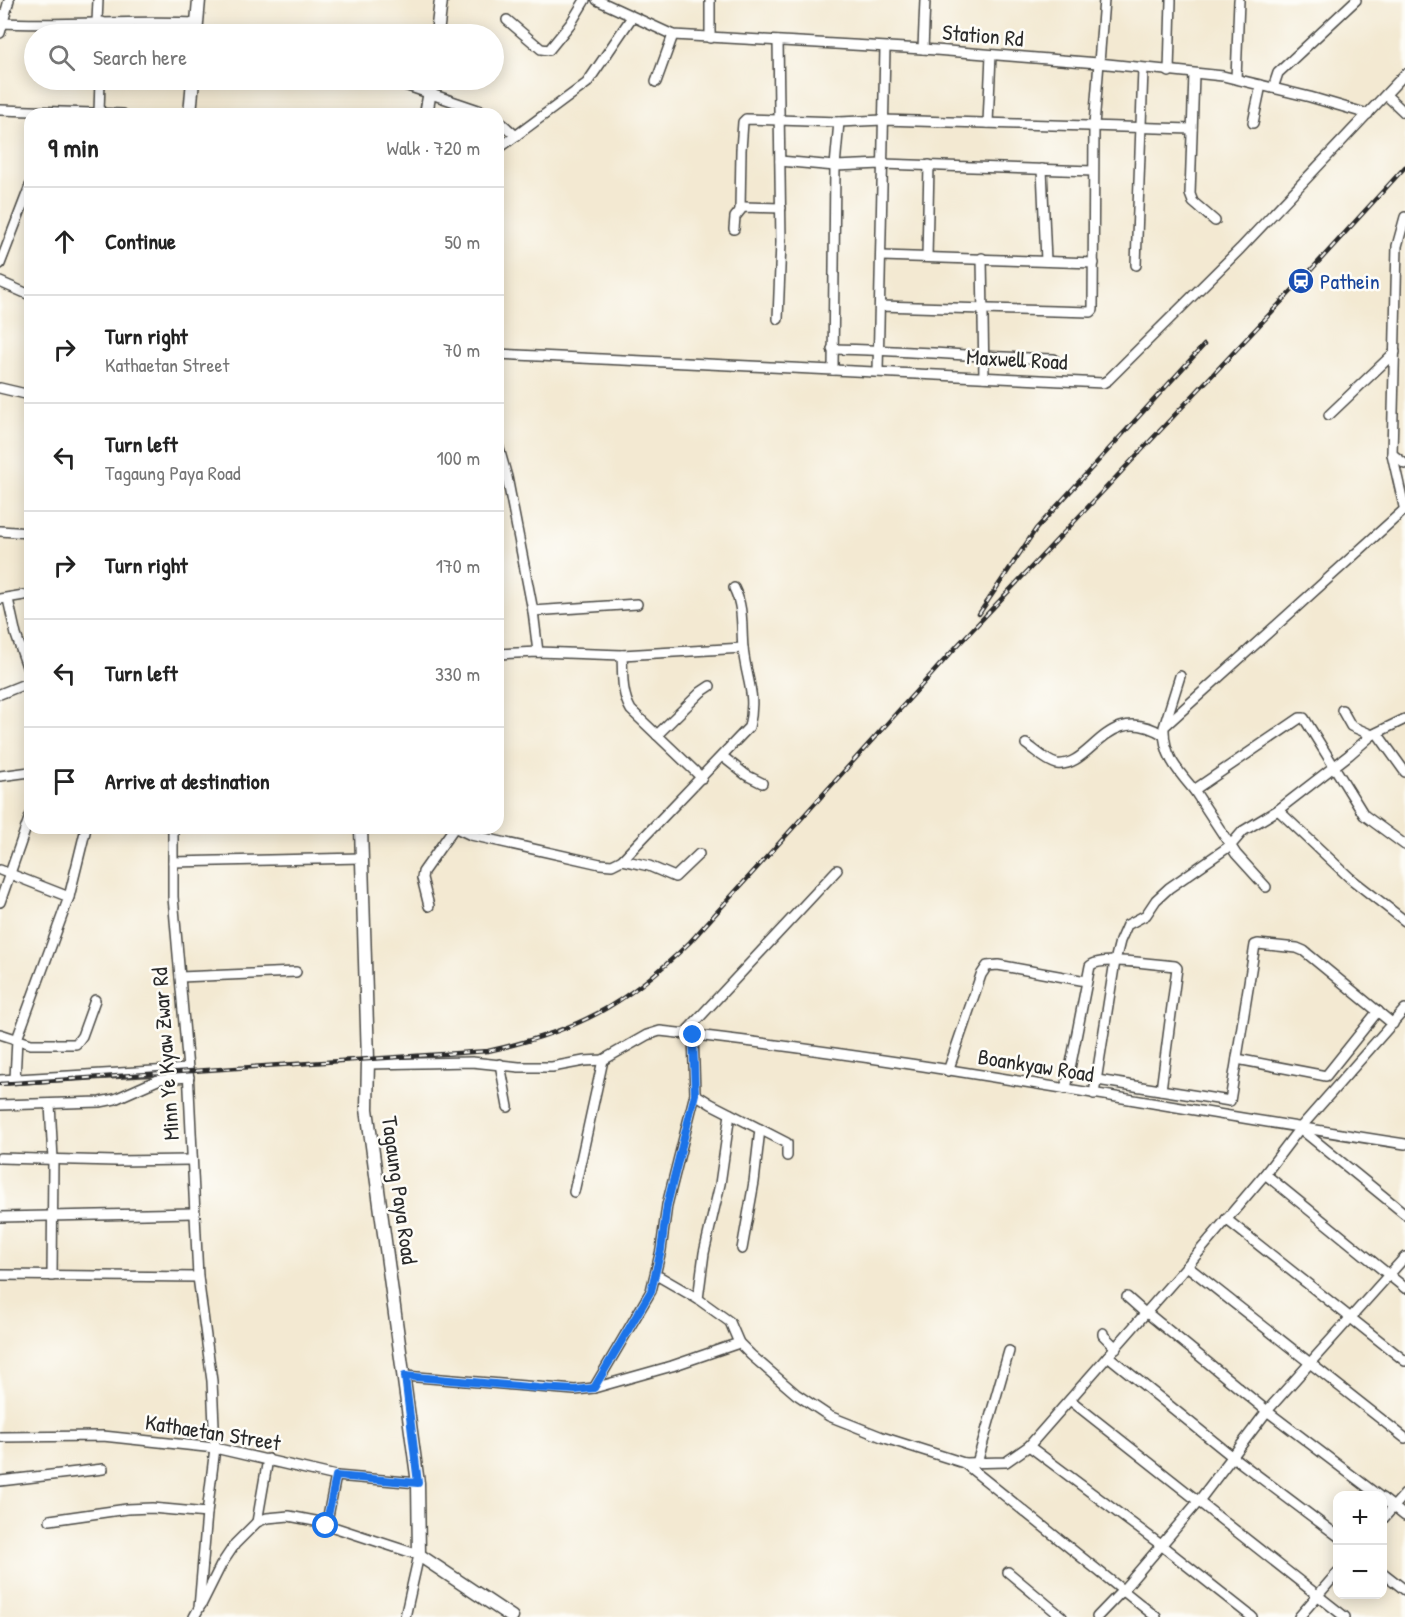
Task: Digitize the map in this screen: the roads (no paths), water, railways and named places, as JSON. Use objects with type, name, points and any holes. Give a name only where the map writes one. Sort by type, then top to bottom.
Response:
[{"type":"main road","points":[[198,24],[199,0]]},
{"type":"main road","points":[[438,24],[441,0]]},
{"type":"main road","points":[[191,108],[192,90]]},
{"type":"main road","points":[[427,108],[430,90]]},
{"type":"main road","name":"Tagaung Paya Road","points":[[361,834],[368,1064],[367,1109],[418,1483],[419,1555]]},
{"type":"main road","points":[[419,1555],[512,1617]]},
{"type":"street","points":[[9,0],[0,26],[24,26]]},
{"type":"street","points":[[98,0],[100,22]]},
{"type":"street","points":[[507,20],[541,49],[549,51],[571,23],[585,0]]},
{"type":"street","name":"Station Rd","points":[[597,0],[673,35],[1098,63],[1236,79],[1368,114]]},
{"type":"street","points":[[710,38],[711,0]]},
{"type":"street","points":[[923,50],[925,0]]},
{"type":"street","points":[[880,306],[1091,312],[1094,307],[1095,263],[1094,125],[1104,0]]},
{"type":"street","points":[[1169,72],[1171,0]]},
{"type":"street","points":[[1236,79],[1239,0]]},
{"type":"street","points":[[1273,88],[1278,73],[1356,0]]},
{"type":"street","points":[[504,145],[587,83],[633,17]]},
{"type":"street","points":[[69,24],[100,22],[119,24]]},
{"type":"street","points":[[656,82],[673,35]]},
{"type":"street","points":[[778,41],[781,208],[778,319]]},
{"type":"street","points":[[878,371],[885,48]]},
{"type":"street","points":[[988,123],[991,55]]},
{"type":"street","points":[[1136,265],[1143,69]]},
{"type":"street","points":[[1194,74],[1190,194],[1193,202],[1215,222]]},
{"type":"street","name":"Maxwell Road","points":[[504,354],[1098,383],[1107,381],[1240,249],[1405,74]]},
{"type":"street","points":[[1253,123],[1261,85]]},
{"type":"street","points":[[99,108],[100,90]]},
{"type":"street","points":[[421,90],[473,108]]},
{"type":"street","points":[[1386,94],[1405,113]]},
{"type":"street","points":[[0,110],[24,111]]},
{"type":"street","points":[[734,229],[735,217],[740,209],[741,150],[743,122],[746,119],[839,122],[883,120],[1192,129]]},
{"type":"street","points":[[833,370],[836,166],[839,122]]},
{"type":"street","points":[[504,125],[516,136]]},
{"type":"street","points":[[780,161],[836,166],[882,164],[1093,171]]},
{"type":"street","points":[[927,257],[929,165]]},
{"type":"street","points":[[1042,169],[1046,261]]},
{"type":"street","points":[[0,264],[24,202]]},
{"type":"street","points":[[740,209],[747,207],[781,208]]},
{"type":"street","points":[[1164,731],[1405,510],[1392,454],[1397,246],[1405,217]]},
{"type":"street","points":[[882,256],[1095,263]]},
{"type":"street","points":[[982,258],[984,377]]},
{"type":"street","points":[[0,282],[24,292]]},
{"type":"street","points":[[832,349],[1054,359]]},
{"type":"street","points":[[1329,415],[1395,352]]},
{"type":"street","points":[[0,388],[24,393]]},
{"type":"street","points":[[1392,454],[1405,464]]},
{"type":"street","points":[[504,466],[533,611],[538,652]]},
{"type":"street","points":[[0,531],[24,532]]},
{"type":"street","points":[[469,834],[600,864],[612,865],[622,860],[749,727],[753,712],[753,694],[743,648],[740,604],[734,588]]},
{"type":"street","points":[[24,595],[4,599],[24,654]]},
{"type":"street","points":[[533,611],[637,604]]},
{"type":"street","points":[[504,654],[538,652],[622,655],[743,648]]},
{"type":"street","points":[[622,655],[626,701],[631,710],[702,778]]},
{"type":"street","points":[[1180,676],[1164,731],[1167,750],[1177,772],[1194,790],[1236,854],[1266,887]]},
{"type":"street","points":[[0,694],[24,684]]},
{"type":"street","points":[[657,735],[710,686]]},
{"type":"street","points":[[1342,710],[1351,726],[1375,734],[1405,772]]},
{"type":"street","points":[[1194,790],[1300,718],[1307,721],[1364,815],[1405,845]]},
{"type":"street","points":[[1094,1094],[1115,961],[1127,925],[1146,915],[1156,900],[1169,888],[1231,845],[1243,831],[1278,810],[1375,734],[1405,719]]},
{"type":"street","points":[[1026,744],[1053,763],[1060,764],[1076,758],[1116,728],[1135,726],[1164,731]]},
{"type":"street","points":[[722,756],[746,775],[762,783]]},
{"type":"street","points":[[0,776],[24,773]]},
{"type":"street","points":[[1278,810],[1350,878],[1405,921]]},
{"type":"street","points":[[0,902],[5,872],[24,829]]},
{"type":"street","points":[[15,1079],[17,1039],[69,897],[85,834]]},
{"type":"street","name":"Minn Ye Kyaw Zwar Rd","points":[[173,834],[172,862],[188,1073],[198,1277],[212,1381],[215,1448],[196,1615]]},
{"type":"street","points":[[429,906],[422,878],[423,872],[451,834]]},
{"type":"street","points":[[622,860],[675,877],[699,854]]},
{"type":"street","points":[[172,862],[362,858]]},
{"type":"street","points":[[594,1388],[648,1298],[655,1276],[667,1205],[695,1094],[688,1034],[837,870]]},
{"type":"street","points":[[5,872],[69,897]]},
{"type":"street","points":[[1227,1116],[1255,945],[1297,948],[1304,951],[1393,1024]]},
{"type":"street","points":[[1066,1089],[1086,981],[1092,962],[1115,961],[1177,968],[1161,1090]]},
{"type":"street","points":[[948,1071],[981,975],[987,966],[998,965],[1086,981]]},
{"type":"street","points":[[180,977],[296,972]]},
{"type":"street","points":[[0,1034],[31,1044],[76,1044],[82,1035],[95,1000]]},
{"type":"street","points":[[655,1276],[698,1299],[730,1322],[739,1343],[751,1355],[796,1394],[829,1416],[882,1437],[964,1463],[1006,1462],[1029,1446],[1116,1348],[1265,1174],[1300,1128],[1405,1009]]},
{"type":"street","points":[[1326,1076],[1378,1011]]},
{"type":"street","name":"Boankyaw Road","points":[[603,1060],[647,1035],[660,1031],[948,1071],[1405,1144]]},
{"type":"street","points":[[1237,1059],[1326,1076],[1338,1086]]},
{"type":"street","points":[[368,1064],[454,1062],[537,1068],[584,1060],[603,1060],[574,1192]]},
{"type":"street","points":[[500,1064],[508,1107]]},
{"type":"street","points":[[0,1080],[188,1073]]},
{"type":"street","points":[[0,1105],[100,1102],[115,1099],[159,1079],[188,1073]]},
{"type":"street","points":[[1097,1080],[1230,1101]]},
{"type":"street","points":[[695,1094],[787,1143],[787,1156]]},
{"type":"street","points":[[50,1104],[53,1159],[52,1276]]},
{"type":"street","points":[[698,1299],[704,1253],[720,1184],[730,1114]]},
{"type":"street","points":[[1300,1128],[1405,1214]]},
{"type":"street","points":[[742,1250],[754,1182],[760,1129]]},
{"type":"street","points":[[0,1158],[115,1161],[192,1160]]},
{"type":"street","points":[[1265,1174],[1405,1288]]},
{"type":"street","points":[[0,1217],[52,1218],[195,1213]]},
{"type":"street","points":[[1226,1219],[1405,1361]]},
{"type":"street","points":[[1096,1617],[1123,1590],[1198,1502],[1267,1411],[1405,1257]]},
{"type":"street","points":[[1187,1266],[1405,1438]]},
{"type":"street","points":[[0,1275],[198,1277]]},
{"type":"street","points":[[1127,1297],[1267,1411],[1372,1491]]},
{"type":"street","points":[[1103,1333],[1116,1348]]},
{"type":"street","points":[[405,1376],[575,1390],[594,1388],[694,1359],[739,1343]]},
{"type":"street","points":[[977,1463],[1009,1351]]},
{"type":"street","points":[[1108,1356],[1333,1532]]},
{"type":"street","points":[[1070,1400],[1345,1617]]},
{"type":"street","name":"Kathaetan Street","points":[[0,1437],[103,1436],[215,1448],[336,1476],[418,1483]]},
{"type":"street","points":[[1029,1446],[1252,1617]]},
{"type":"street","points":[[257,1522],[268,1459]]},
{"type":"street","points":[[964,1463],[1156,1617]]},
{"type":"street","points":[[0,1481],[102,1469]]},
{"type":"street","points":[[326,1526],[336,1476]]},
{"type":"street","points":[[1387,1515],[1405,1494]]},
{"type":"street","points":[[1387,1501],[1405,1516]]},
{"type":"street","points":[[50,1520],[143,1508],[207,1513]]},
{"type":"street","points":[[196,1615],[221,1565],[235,1544],[257,1522],[274,1516],[289,1516],[315,1521],[419,1555],[405,1617]]},
{"type":"street","points":[[203,1559],[214,1565],[221,1565]]},
{"type":"street","points":[[1008,1572],[1062,1617]]},
{"type":"street","points":[[1387,1575],[1405,1590]]},
{"type":"street","points":[[1299,1617],[1333,1578]]},
{"type":"railway","points":[[0,1084],[488,1051],[548,1035],[574,1025],[621,999],[644,983],[690,942],[957,646],[1301,281],[1405,167]]},
{"type":"railway","points":[[979,614],[1036,529],[1204,345]]},
{"type":"place","name":"Pathein","points":[[1301,281]]}]
